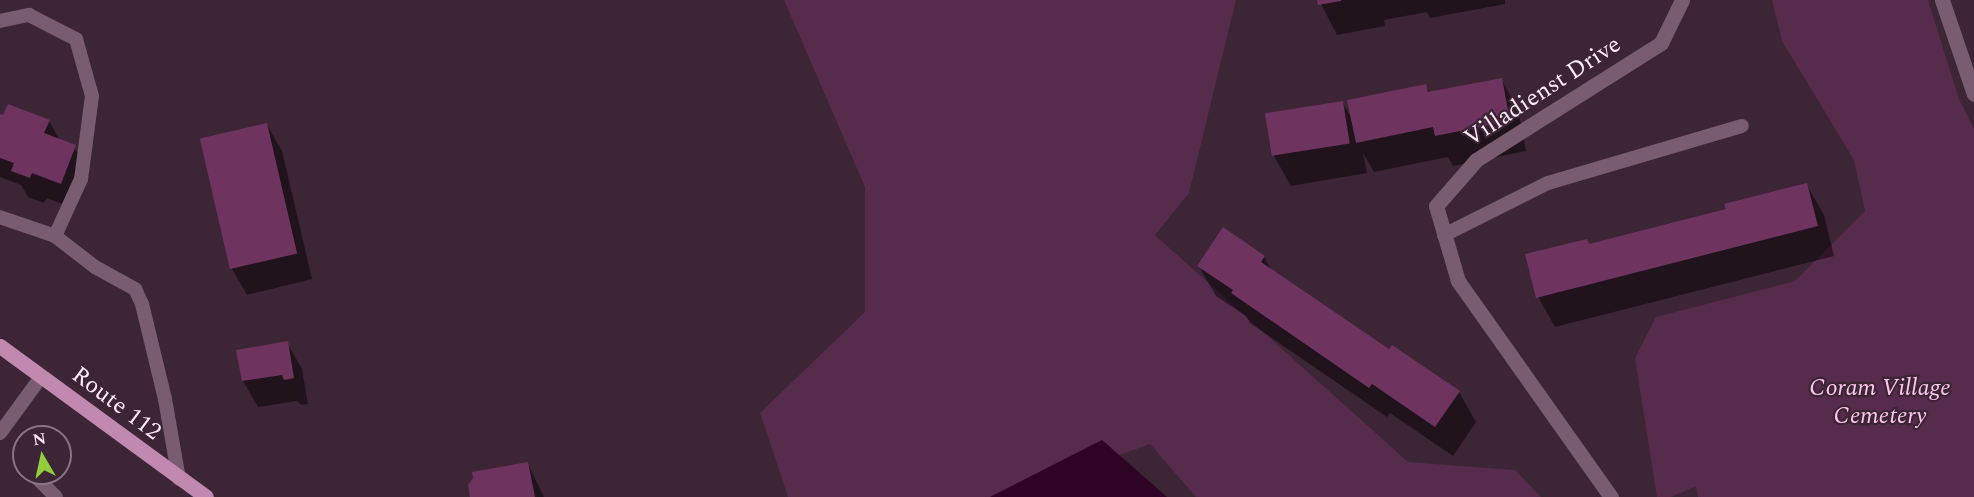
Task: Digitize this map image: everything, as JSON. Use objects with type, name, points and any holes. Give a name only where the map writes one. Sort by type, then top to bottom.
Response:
[{"type":"main road","name":"Route 112","points":[[0,346],[206,497]]},
{"type":"street","name":"Villadienst Drive","points":[[1611,497],[1458,281],[1436,206],[1476,160],[1661,43],[1682,0]]},
{"type":"street","points":[[1942,0],[1974,94]]},
{"type":"lane","points":[[0,21],[29,15],[76,39],[92,96],[81,179],[55,236]]},
{"type":"lane","points":[[1444,235],[1548,183],[1742,126]]},
{"type":"lane","points":[[0,217],[55,236],[95,267],[135,289],[142,304],[165,399],[179,479]]},
{"type":"lane","points":[[0,433],[41,377]]},
{"type":"lane","points":[[44,485],[56,497]]},
{"type":"green space","points":[[784,0],[1236,0],[1189,193],[1155,235],[1408,462],[1515,470],[1541,497],[1196,497],[1150,444],[1002,497],[788,497],[760,413],[865,312],[865,187]]},
{"type":"green space","name":"Coram Village Cemetery","points":[[1772,0],[1928,0],[1959,99],[1974,129],[1974,497],[1698,497],[1696,486],[1671,497],[1657,497],[1635,358],[1656,317],[1795,281],[1865,211],[1854,160],[1782,41]]},
{"type":"shaded area","points":[[1102,440],[1167,497],[990,497]]},
{"type":"building","points":[[1317,0],[1341,0],[1341,1],[1318,5]]},
{"type":"building","points":[[1502,78],[1510,121],[1435,136],[1433,127],[1356,143],[1347,100],[1426,84],[1428,92]]},
{"type":"building","points":[[1343,101],[1350,143],[1272,156],[1265,113]]},
{"type":"building","points":[[8,104],[50,120],[44,133],[76,145],[61,184],[32,173],[30,178],[11,171],[14,163],[0,158],[0,114],[3,115]]},
{"type":"building","points":[[267,123],[297,254],[230,269],[200,139]]},
{"type":"building","points":[[1807,183],[1818,226],[1536,298],[1525,254],[1587,239],[1589,244],[1726,209],[1724,204]]},
{"type":"building","points":[[1223,227],[1265,256],[1261,262],[1389,349],[1392,345],[1460,391],[1435,427],[1372,384],[1369,388],[1231,293],[1233,290],[1197,266]]},
{"type":"building","points":[[288,341],[294,378],[284,380],[282,375],[242,381],[236,350]]},
{"type":"building","points":[[528,462],[535,497],[470,497],[468,485],[473,478],[472,472]]}]
